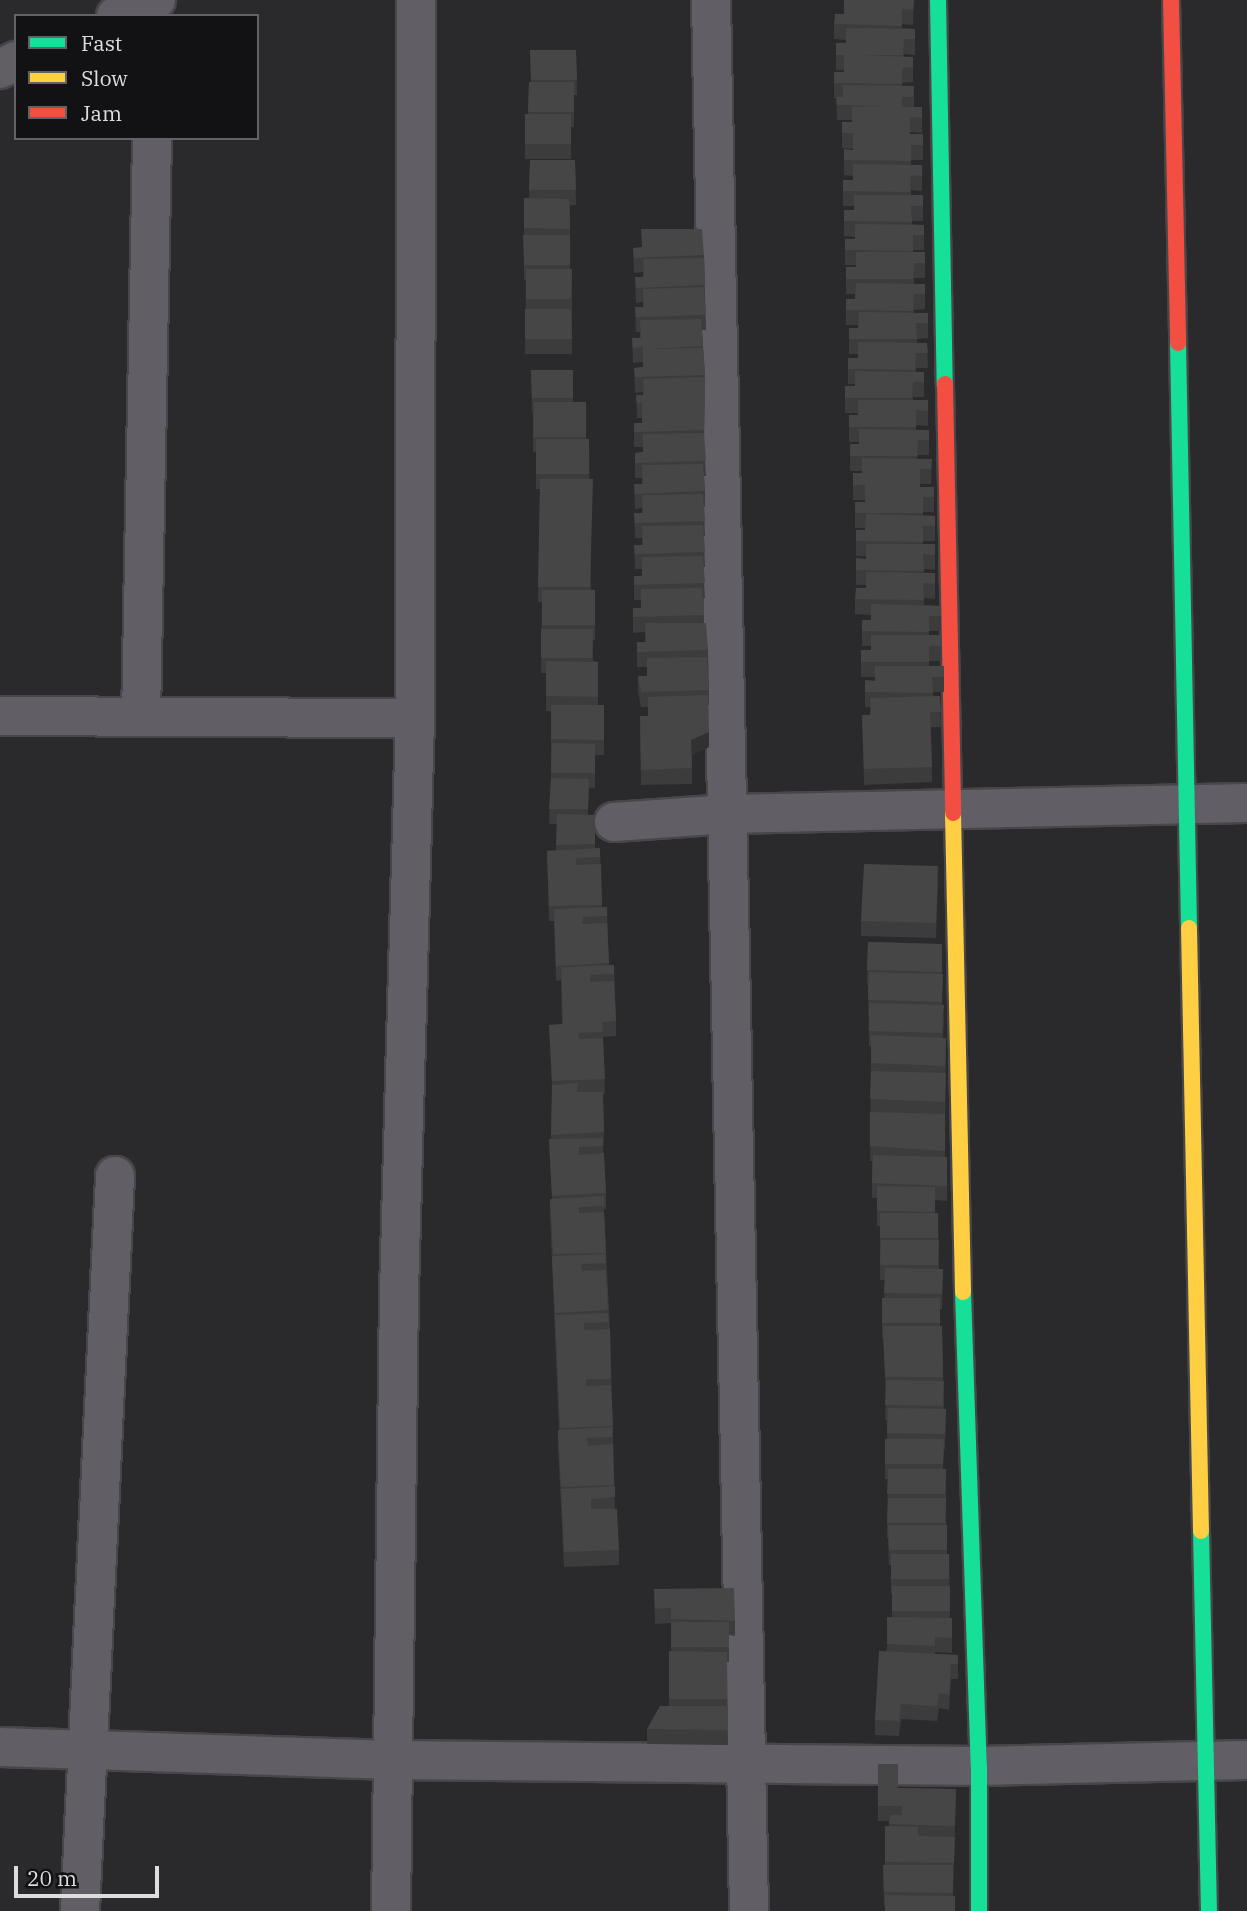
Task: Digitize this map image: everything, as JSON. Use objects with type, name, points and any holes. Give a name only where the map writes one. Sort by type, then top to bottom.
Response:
[{"type":"street","points":[[121,14],[155,0]]},
{"type":"street","points":[[391,1911],[415,718],[416,0]]},
{"type":"street","points":[[711,0],[749,1911]]},
{"type":"street","points":[[938,0],[960,1229],[979,1766],[979,1911]]},
{"type":"street","points":[[1171,0],[1209,1911]]},
{"type":"street","points":[[141,717],[152,140]]},
{"type":"street","points":[[0,716],[415,718]]},
{"type":"street","points":[[614,822],[728,814],[953,807],[1247,803]]},
{"type":"street","points":[[79,1911],[116,1176]]},
{"type":"street","points":[[0,1747],[393,1760],[746,1760],[979,1766],[1247,1760]]},
{"type":"building","points":[[844,0],[914,0],[913,10],[902,9],[902,26],[834,24],[835,14],[844,14]]},
{"type":"building","points":[[846,28],[915,29],[915,39],[904,39],[903,55],[861,55],[913,57],[913,67],[902,68],[902,84],[834,83],[834,72],[844,72],[844,55],[836,55],[836,43],[846,43]]},
{"type":"building","points":[[530,50],[576,50],[577,80],[531,80]]},
{"type":"building","points":[[529,82],[574,82],[574,112],[528,112]]},
{"type":"building","points":[[843,85],[914,86],[913,97],[902,97],[902,107],[922,107],[922,118],[910,117],[910,134],[923,134],[923,145],[911,145],[911,161],[844,160],[844,149],[853,150],[853,133],[842,133],[842,122],[852,122],[852,107],[883,106],[837,105],[836,97],[843,97]]},
{"type":"building","points":[[525,114],[571,114],[571,144],[525,144]]},
{"type":"building","points":[[530,160],[575,160],[576,190],[529,190]]},
{"type":"building","points":[[853,164],[922,165],[922,176],[911,175],[910,192],[843,191],[843,180],[853,180]]},
{"type":"building","points":[[854,195],[923,195],[923,206],[911,206],[912,222],[844,221],[844,210],[854,210]]},
{"type":"building","points":[[524,198],[569,199],[570,229],[524,228]]},
{"type":"building","points":[[855,224],[924,225],[924,235],[913,235],[913,251],[845,250],[845,239],[855,239]]},
{"type":"building","points":[[641,229],[702,229],[704,255],[634,258],[633,248],[642,247]]},
{"type":"building","points":[[523,235],[570,235],[570,265],[524,265]]},
{"type":"building","points":[[856,252],[925,252],[925,263],[914,263],[913,279],[846,279],[846,267],[856,267]]},
{"type":"building","points":[[704,258],[705,285],[636,288],[635,277],[644,277],[643,259]]},
{"type":"building","points":[[526,269],[572,269],[571,299],[526,299]]},
{"type":"building","points":[[856,283],[925,284],[925,294],[914,294],[913,311],[846,310],[846,299],[855,299]]},
{"type":"building","points":[[704,287],[706,315],[636,317],[635,307],[644,307],[643,289]]},
{"type":"building","points":[[525,309],[571,309],[572,339],[525,339]]},
{"type":"building","points":[[859,312],[928,313],[928,323],[916,323],[917,339],[849,339],[849,328],[858,328]]},
{"type":"building","points":[[701,319],[703,346],[647,349],[703,348],[705,375],[635,377],[634,368],[643,367],[643,347],[633,348],[632,338],[641,338],[640,320]]},
{"type":"building","points":[[858,342],[927,343],[928,353],[916,353],[915,370],[848,369],[848,358],[858,358]]},
{"type":"building","points":[[531,370],[573,370],[573,398],[532,398]]},
{"type":"building","points":[[855,371],[924,372],[924,382],[913,382],[912,398],[845,398],[845,386],[855,386]]},
{"type":"building","points":[[705,377],[704,430],[634,432],[634,423],[642,423],[642,403],[637,403],[636,395],[644,395],[643,379]]},
{"type":"building","points":[[858,400],[928,400],[928,411],[916,410],[916,427],[849,427],[849,415],[858,415]]},
{"type":"building","points":[[534,402],[586,402],[586,437],[533,437]]},
{"type":"building","points":[[859,429],[929,430],[929,440],[918,440],[917,456],[850,456],[850,444],[859,444]]},
{"type":"building","points":[[704,433],[706,461],[635,463],[635,453],[643,452],[643,434]]},
{"type":"building","points":[[536,439],[589,439],[589,474],[536,474]]},
{"type":"building","points":[[862,458],[932,459],[931,469],[920,469],[920,487],[934,487],[934,497],[923,497],[923,513],[855,513],[855,502],[865,502],[865,485],[853,485],[853,473],[862,473]]},
{"type":"building","points":[[703,464],[705,491],[635,494],[634,484],[643,484],[642,465]]},
{"type":"building","points":[[540,479],[593,479],[590,587],[538,587]]},
{"type":"building","points":[[703,494],[705,521],[635,523],[634,513],[643,513],[642,495]]},
{"type":"building","points":[[866,514],[935,516],[935,526],[923,526],[923,542],[856,541],[856,530],[865,530]]},
{"type":"building","points":[[703,525],[705,552],[635,554],[634,545],[643,545],[642,526]]},
{"type":"building","points":[[866,544],[935,544],[935,555],[923,554],[924,571],[856,570],[856,558],[866,559]]},
{"type":"building","points":[[703,556],[705,583],[634,585],[634,576],[642,576],[642,557]]},
{"type":"building","points":[[866,572],[935,573],[935,584],[923,583],[924,600],[855,599],[856,588],[866,588]]},
{"type":"building","points":[[702,588],[704,615],[633,617],[633,608],[641,608],[641,589]]},
{"type":"building","points":[[542,590],[595,590],[595,625],[542,625]]},
{"type":"building","points":[[871,604],[941,606],[941,616],[929,616],[929,632],[862,631],[862,620],[871,620]]},
{"type":"building","points":[[645,623],[706,623],[708,650],[637,652],[637,642],[646,642]]},
{"type":"building","points":[[541,629],[593,629],[592,658],[541,658]]},
{"type":"building","points":[[871,635],[940,635],[941,646],[929,646],[929,662],[861,662],[861,650],[871,650]]},
{"type":"building","points":[[707,657],[709,690],[641,692],[638,676],[647,676],[647,658]]},
{"type":"building","points":[[546,661],[598,662],[598,697],[546,696]]},
{"type":"building","points":[[875,666],[944,666],[944,677],[932,677],[933,693],[865,692],[865,680],[875,681]]},
{"type":"building","points":[[708,695],[709,732],[691,740],[692,768],[641,770],[640,716],[648,716],[648,697]]},
{"type":"building","points":[[940,696],[941,712],[930,712],[932,767],[864,769],[862,715],[871,715],[870,698]]},
{"type":"building","points":[[551,705],[604,705],[604,740],[551,739]]},
{"type":"building","points":[[552,743],[595,744],[595,773],[551,773]]},
{"type":"building","points":[[551,778],[589,779],[588,809],[549,809]]},
{"type":"building","points":[[557,814],[595,815],[595,844],[556,845]]},
{"type":"building","points":[[600,848],[600,857],[576,858],[576,865],[601,864],[602,905],[549,906],[547,851]]},
{"type":"building","points":[[864,864],[938,866],[936,923],[861,921]]},
{"type":"building","points":[[607,907],[607,916],[583,917],[582,924],[607,923],[609,963],[556,966],[554,909]]},
{"type":"building","points":[[868,942],[942,944],[942,972],[867,970]]},
{"type":"building","points":[[614,965],[614,974],[590,975],[590,982],[614,981],[616,1021],[602,1022],[603,1032],[578,1033],[579,1039],[603,1038],[605,1079],[552,1081],[549,1025],[563,1024],[561,967]]},
{"type":"building","points":[[869,972],[943,974],[942,1002],[868,1000]]},
{"type":"building","points":[[869,1003],[944,1005],[942,1033],[869,1031]]},
{"type":"building","points":[[871,1035],[946,1038],[945,1066],[871,1063]]},
{"type":"building","points":[[871,1071],[946,1073],[945,1102],[870,1099]]},
{"type":"building","points":[[578,1083],[577,1092],[603,1092],[604,1132],[551,1135],[552,1085]]},
{"type":"building","points":[[870,1112],[945,1114],[945,1151],[870,1146]]},
{"type":"building","points":[[603,1138],[603,1146],[579,1147],[579,1155],[604,1153],[606,1193],[552,1196],[549,1139]]},
{"type":"building","points":[[873,1155],[947,1157],[947,1186],[872,1183]]},
{"type":"building","points":[[877,1186],[935,1187],[935,1212],[877,1211]]},
{"type":"building","points":[[604,1196],[604,1206],[579,1207],[579,1213],[604,1212],[606,1253],[553,1254],[550,1199]]},
{"type":"building","points":[[880,1213],[938,1213],[938,1238],[880,1238]]},
{"type":"building","points":[[881,1240],[939,1240],[938,1265],[880,1265]]},
{"type":"building","points":[[605,1254],[606,1263],[581,1264],[582,1271],[606,1270],[608,1310],[555,1313],[552,1256]]},
{"type":"building","points":[[885,1268],[943,1269],[942,1294],[884,1293]]},
{"type":"building","points":[[882,1298],[940,1298],[940,1323],[882,1323]]},
{"type":"building","points":[[608,1313],[609,1322],[584,1323],[584,1330],[610,1329],[611,1379],[586,1379],[586,1386],[611,1385],[613,1426],[560,1428],[555,1315]]},
{"type":"building","points":[[883,1326],[942,1326],[943,1377],[885,1377]]},
{"type":"building","points":[[886,1380],[944,1381],[943,1406],[885,1405]]},
{"type":"building","points":[[888,1408],[946,1409],[945,1434],[887,1433]]},
{"type":"building","points":[[613,1427],[612,1437],[587,1438],[588,1446],[613,1444],[614,1485],[561,1487],[558,1430]]},
{"type":"building","points":[[885,1439],[944,1439],[943,1464],[885,1464]]},
{"type":"building","points":[[888,1469],[946,1469],[945,1494],[887,1494]]},
{"type":"building","points":[[615,1486],[615,1497],[591,1499],[591,1509],[617,1509],[619,1550],[564,1552],[561,1489]]},
{"type":"building","points":[[888,1498],[946,1498],[945,1523],[887,1523]]},
{"type":"building","points":[[888,1525],[947,1525],[947,1550],[889,1550]]},
{"type":"building","points":[[891,1554],[949,1554],[949,1579],[891,1579]]},
{"type":"building","points":[[892,1586],[950,1586],[950,1611],[892,1611]]},
{"type":"building","points":[[734,1588],[735,1621],[671,1619],[671,1608],[655,1609],[654,1589]]},
{"type":"building","points":[[887,1617],[952,1618],[952,1638],[935,1637],[935,1646],[887,1644]]},
{"type":"building","points":[[671,1622],[729,1622],[729,1647],[671,1647]]},
{"type":"building","points":[[669,1651],[727,1652],[727,1699],[669,1699]]},
{"type":"building","points":[[879,1651],[958,1655],[958,1664],[951,1664],[949,1695],[939,1693],[937,1706],[901,1704],[899,1721],[875,1720]]},
{"type":"building","points":[[660,1706],[728,1706],[728,1730],[647,1729]]},
{"type":"building","points":[[878,1764],[898,1764],[898,1788],[956,1789],[955,1826],[889,1824],[890,1815],[902,1815],[902,1806],[878,1806]]},
{"type":"building","points":[[885,1826],[918,1827],[918,1836],[955,1837],[954,1863],[885,1862]]},
{"type":"building","points":[[883,1865],[953,1865],[953,1893],[884,1892]]},
{"type":"building","points":[[885,1895],[955,1896],[955,1911],[885,1911]]},
{"type":"traffic: fast","points":[[938,0],[945,384]]},
{"type":"traffic: fast","points":[[1178,343],[1189,928]]},
{"type":"traffic: fast","points":[[963,1292],[979,1766],[979,1911]]},
{"type":"traffic: fast","points":[[1201,1531],[1209,1911]]},
{"type":"traffic: slow","points":[[953,813],[963,1292]]},
{"type":"traffic: slow","points":[[1189,928],[1201,1531]]},
{"type":"traffic: jam","points":[[1171,0],[1178,343]]},
{"type":"traffic: jam","points":[[945,384],[953,813]]}]
